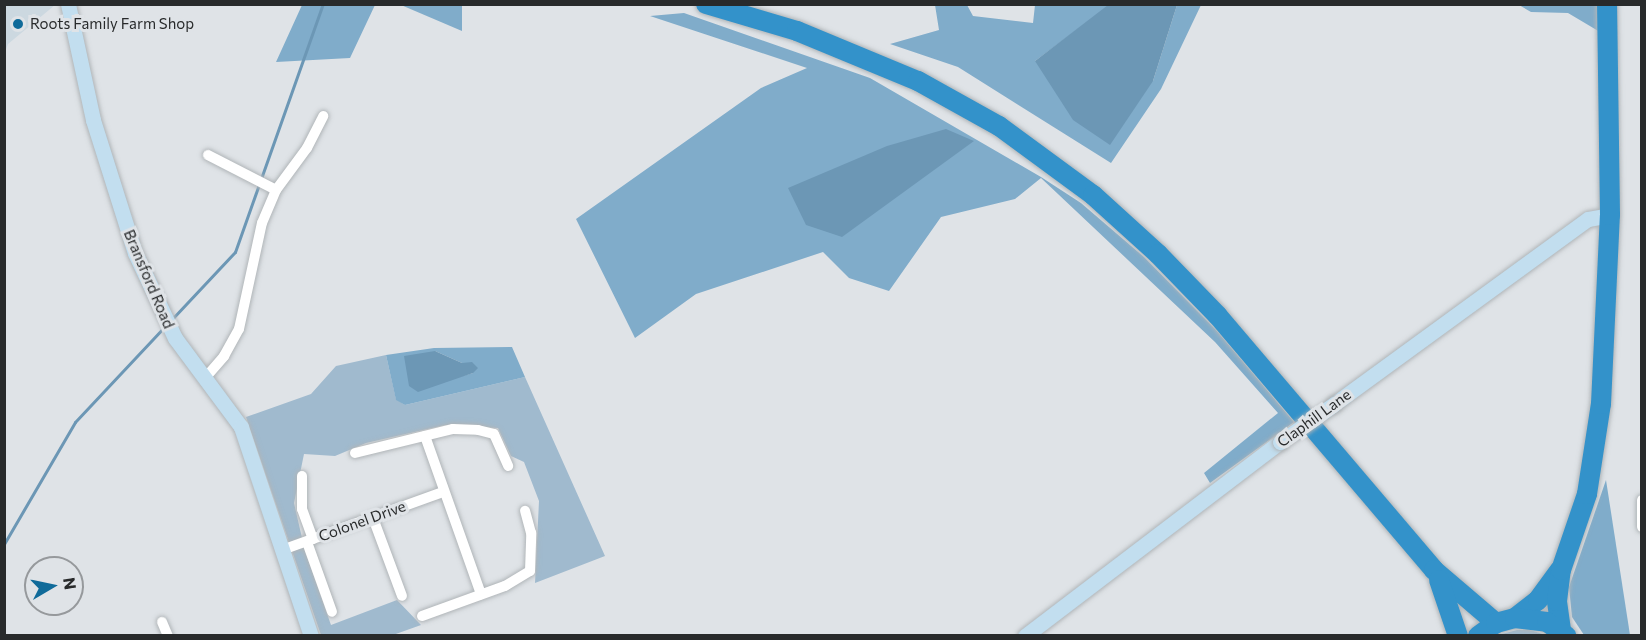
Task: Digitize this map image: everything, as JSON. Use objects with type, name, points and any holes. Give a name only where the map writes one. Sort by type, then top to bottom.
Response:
[{"type":"highway","points":[[706,4],[797,31],[918,81],[999,126],[1093,195],[1158,254],[1218,316],[1434,570],[1496,623]]},
{"type":"highway","points":[[1563,633],[1557,601],[1561,570],[1587,494],[1596,446],[1610,214],[1607,4]]},
{"type":"highway","points":[[1434,570],[1447,597],[1458,636]]},
{"type":"highway","points":[[1515,618],[1538,600],[1561,570]]},
{"type":"highway","points":[[1478,636],[1496,623],[1515,618],[1531,618],[1563,633]]},
{"type":"street","name":"Bransford Road","points":[[68,4],[83,85],[135,253],[163,318],[206,377],[249,445],[311,636]]},
{"type":"street","points":[[206,377],[225,356],[239,329],[262,224],[276,190],[307,148],[323,116]]},
{"type":"street","points":[[208,155],[276,190]]},
{"type":"street","name":"Claphill Lane","points":[[1025,636],[1280,442],[1588,219],[1610,214]]},
{"type":"street","points":[[355,453],[448,431],[494,434],[508,466]]},
{"type":"street","points":[[425,436],[442,492],[481,594]]},
{"type":"street","points":[[302,476],[302,508],[332,612]]},
{"type":"street","name":"Colonel Drive","points":[[282,550],[442,492]]},
{"type":"street","points":[[1641,500],[1641,527]]},
{"type":"street","points":[[422,616],[505,586],[530,572],[531,533],[525,511]]},
{"type":"street","points":[[374,518],[402,596]]},
{"type":"street","points":[[162,622],[168,636]]},
{"type":"shaded area","name":"Roots Family Farm Shop","points":[[5,4],[55,5],[8,44],[5,52]]},
{"type":"shaded area","points":[[302,4],[375,5],[350,58],[276,62]]},
{"type":"shaded area","points":[[401,5],[462,5],[462,31]]},
{"type":"shaded area","points":[[935,5],[967,5],[973,16],[1033,23],[1035,5],[1110,5],[1035,61],[1153,81],[1177,5],[1201,5],[1161,89],[1111,163],[958,67],[890,44],[939,30]]},
{"type":"shaded area","points":[[1108,5],[1177,5],[1153,81],[1110,145],[1073,120],[1035,61]]},
{"type":"shaded area","points":[[1519,5],[1598,5],[1600,32],[1568,13],[1531,12]]},
{"type":"shaded area","points":[[684,13],[870,78],[1041,177],[1081,203],[1144,257],[1216,330],[1294,422],[1210,483],[1204,473],[1278,413],[1215,342],[1041,178],[1015,199],[941,217],[889,291],[849,278],[823,252],[696,294],[635,338],[576,219],[761,88],[807,68],[650,16]]},
{"type":"shaded area","points":[[946,129],[974,141],[842,237],[806,225],[788,188],[887,146]]},
{"type":"shaded area","points":[[512,347],[525,377],[405,405],[396,400],[386,355],[434,348]],"holes":[[[435,351],[462,363],[473,373],[459,377]]]},
{"type":"shaded area","points":[[435,351],[462,363],[472,362],[478,368],[473,373],[418,392],[409,386],[404,356]]},
{"type":"shaded area","points":[[386,355],[396,399],[405,405],[525,377],[605,556],[535,583],[539,501],[524,462],[511,456],[498,428],[445,425],[366,443],[335,456],[304,454],[294,503],[305,551],[331,625],[397,600],[421,625],[393,635],[321,635],[246,417],[311,394],[336,366]]},
{"type":"shaded area","points":[[1606,480],[1630,635],[1584,635],[1572,617],[1569,587]]},
{"type":"shaded area","points":[[1517,630],[1530,630],[1546,635],[1498,635]]},
{"type":"waterway","points":[[172,319],[235,252],[323,4]]},
{"type":"waterway","points":[[4,544],[75,422],[165,326]]},
{"type":"place","name":"Roots Family Farm Shop","points":[[18,24]]}]
